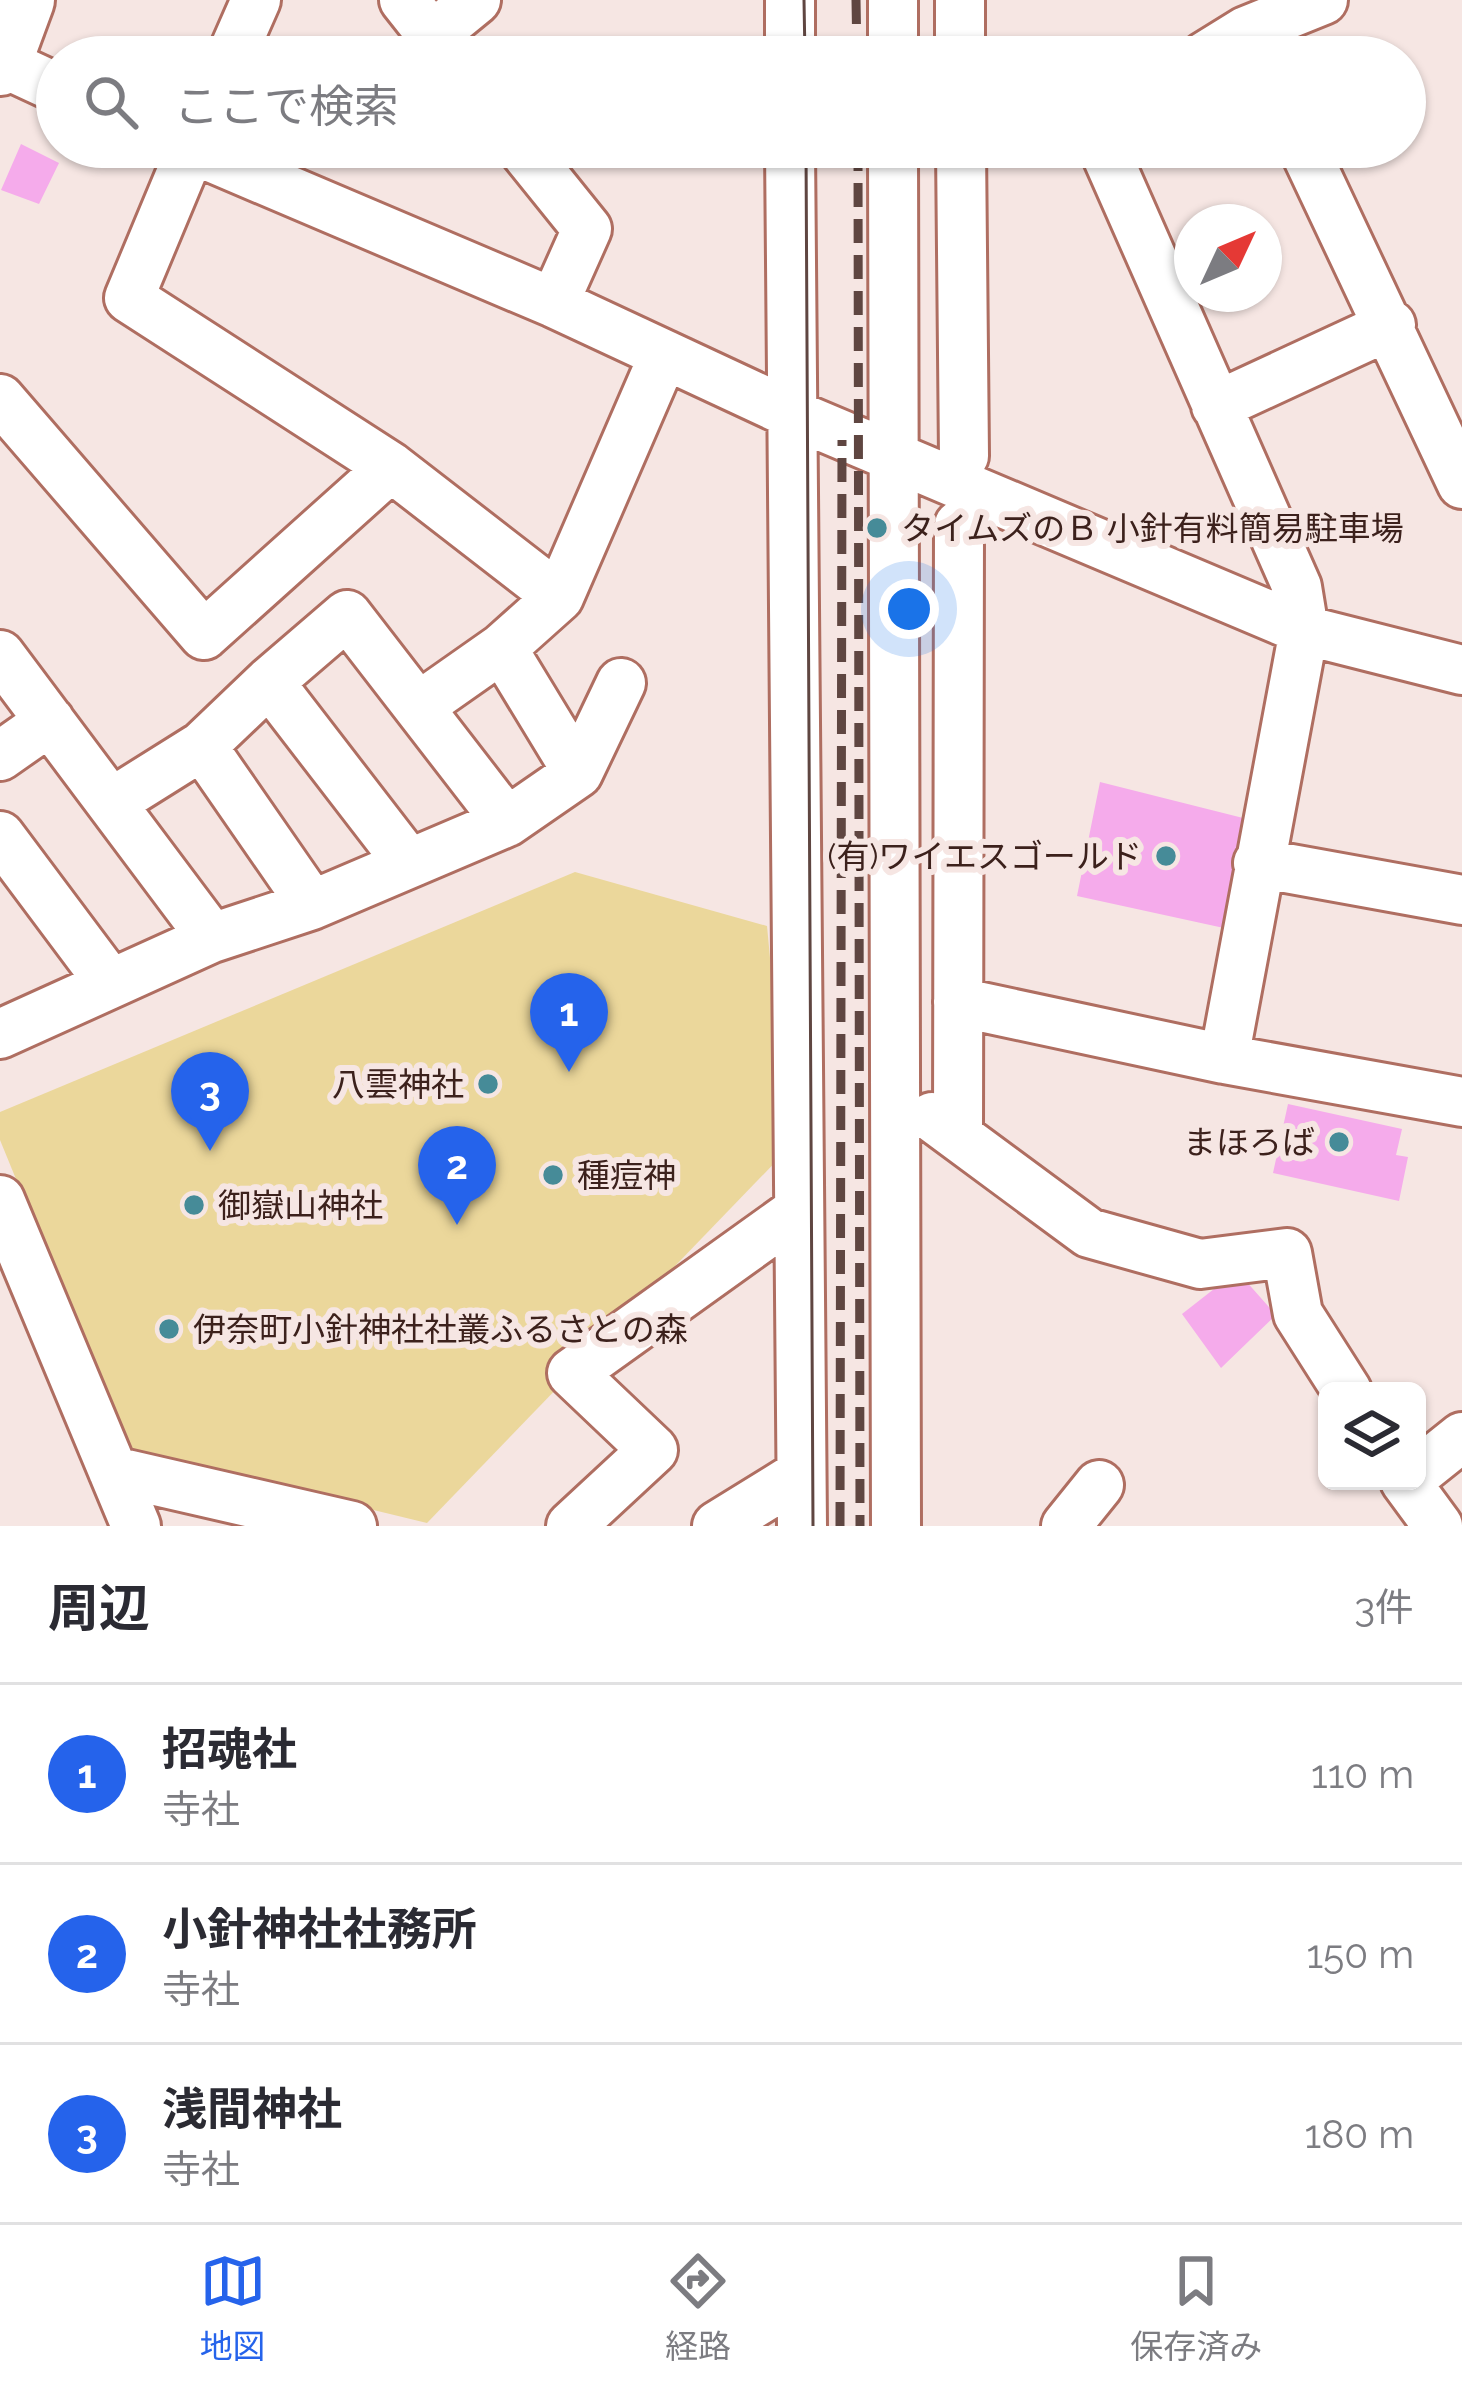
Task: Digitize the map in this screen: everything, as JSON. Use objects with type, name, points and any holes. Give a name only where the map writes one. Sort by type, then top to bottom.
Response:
[{"type":"street","points":[[240,36],[256,0]]},
{"type":"street","points":[[428,31],[476,0]]},
{"type":"street","points":[[790,0],[790,36]]},
{"type":"street","points":[[893,0],[893,36]]},
{"type":"street","points":[[960,0],[960,36]]},
{"type":"street","points":[[1245,29],[1323,0]]},
{"type":"street","points":[[7,42],[36,69]]},
{"type":"street","points":[[182,168],[129,298],[391,467],[560,597]]},
{"type":"street","points":[[237,168],[554,303],[790,413],[1304,630],[1462,670]]},
{"type":"street","points":[[538,168],[586,229],[554,303]]},
{"type":"street","points":[[790,168],[802,1526]]},
{"type":"street","points":[[893,168],[896,1526]]},
{"type":"street","points":[[961,168],[964,457]]},
{"type":"street","points":[[1112,168],[1297,587],[1304,630],[1224,1059]]},
{"type":"street","points":[[1314,168],[1390,325],[1444,397],[1462,484]]},
{"type":"street","points":[[893,296],[962,300]]},
{"type":"street","points":[[1216,406],[1390,325]]},
{"type":"street","points":[[418,707],[502,648],[560,597],[663,357]]},
{"type":"street","points":[[0,399],[204,635],[391,467]]},
{"type":"street","points":[[958,1136],[959,525]]},
{"type":"street","points":[[111,803],[202,746],[346,616],[507,822]]},
{"type":"street","points":[[893,643],[959,650]]},
{"type":"street","points":[[502,648],[578,773]]},
{"type":"street","points":[[0,655],[212,938]]},
{"type":"street","points":[[269,682],[407,861]]},
{"type":"street","points":[[6,1019],[110,982],[212,938],[312,905],[507,822],[578,773],[621,683]]},
{"type":"street","points":[[0,756],[50,721]]},
{"type":"street","points":[[202,746],[312,905]]},
{"type":"street","points":[[0,836],[110,982]]},
{"type":"street","points":[[1258,863],[1462,900]]},
{"type":"street","points":[[958,1002],[1224,1059],[1462,1102]]},
{"type":"street","points":[[894,1090],[1089,1233],[1200,1264],[1287,1253],[1298,1314],[1341,1382]]},
{"type":"street","points":[[0,1200],[136,1526]]},
{"type":"street","points":[[571,1526],[653,1450],[572,1373],[798,1211]]},
{"type":"street","points":[[1426,1466],[1462,1437]]},
{"type":"street","points":[[113,1471],[352,1526]]},
{"type":"street","points":[[717,1526],[801,1474]]},
{"type":"street","points":[[1066,1526],[1100,1485]]},
{"type":"street","points":[[1415,1490],[1438,1526]]},
{"type":"shaded area","points":[[575,872],[767,926],[788,1149],[427,1523],[127,1450],[0,1140],[0,1112]]},
{"type":"building","points":[[21,144],[36,152],[36,168],[57,168],[39,204],[1,190]]},
{"type":"building","points":[[1100,782],[1255,821],[1233,930],[1077,896]]},
{"type":"building","name":"まほろば","points":[[1288,1104],[1402,1129],[1396,1155],[1408,1157],[1399,1201],[1273,1173]]},
{"type":"building","points":[[1237,1271],[1276,1315],[1221,1368],[1182,1314]]},
{"type":"tram line","points":[[804,0],[805,36]]},
{"type":"tram line","points":[[806,168],[813,1526]]},
{"type":"railway","points":[[856,0],[857,36]]},
{"type":"railway","points":[[858,168],[860,1526]]},
{"type":"railway","points":[[840,1526],[842,440]]},
{"type":"place","name":"タイムズのＢ 小針有料簡易駐車場","points":[[877,528]]},
{"type":"place","name":"(有)ワイエスゴールド","points":[[1166,856]]},
{"type":"place","name":"招魂社","points":[[569,1072]]},
{"type":"place","name":"八雲神社","points":[[488,1084]]},
{"type":"place","name":"まほろば","points":[[1339,1142]]},
{"type":"place","name":"浅間神社","points":[[210,1151]]},
{"type":"place","name":"種痘神","points":[[553,1175]]},
{"type":"place","name":"御嶽山神社","points":[[194,1205]]},
{"type":"place","name":"小針神社社務所","points":[[457,1225]]},
{"type":"place","name":"伊奈町小針神社社叢ふるさとの森","points":[[169,1329]]}]
